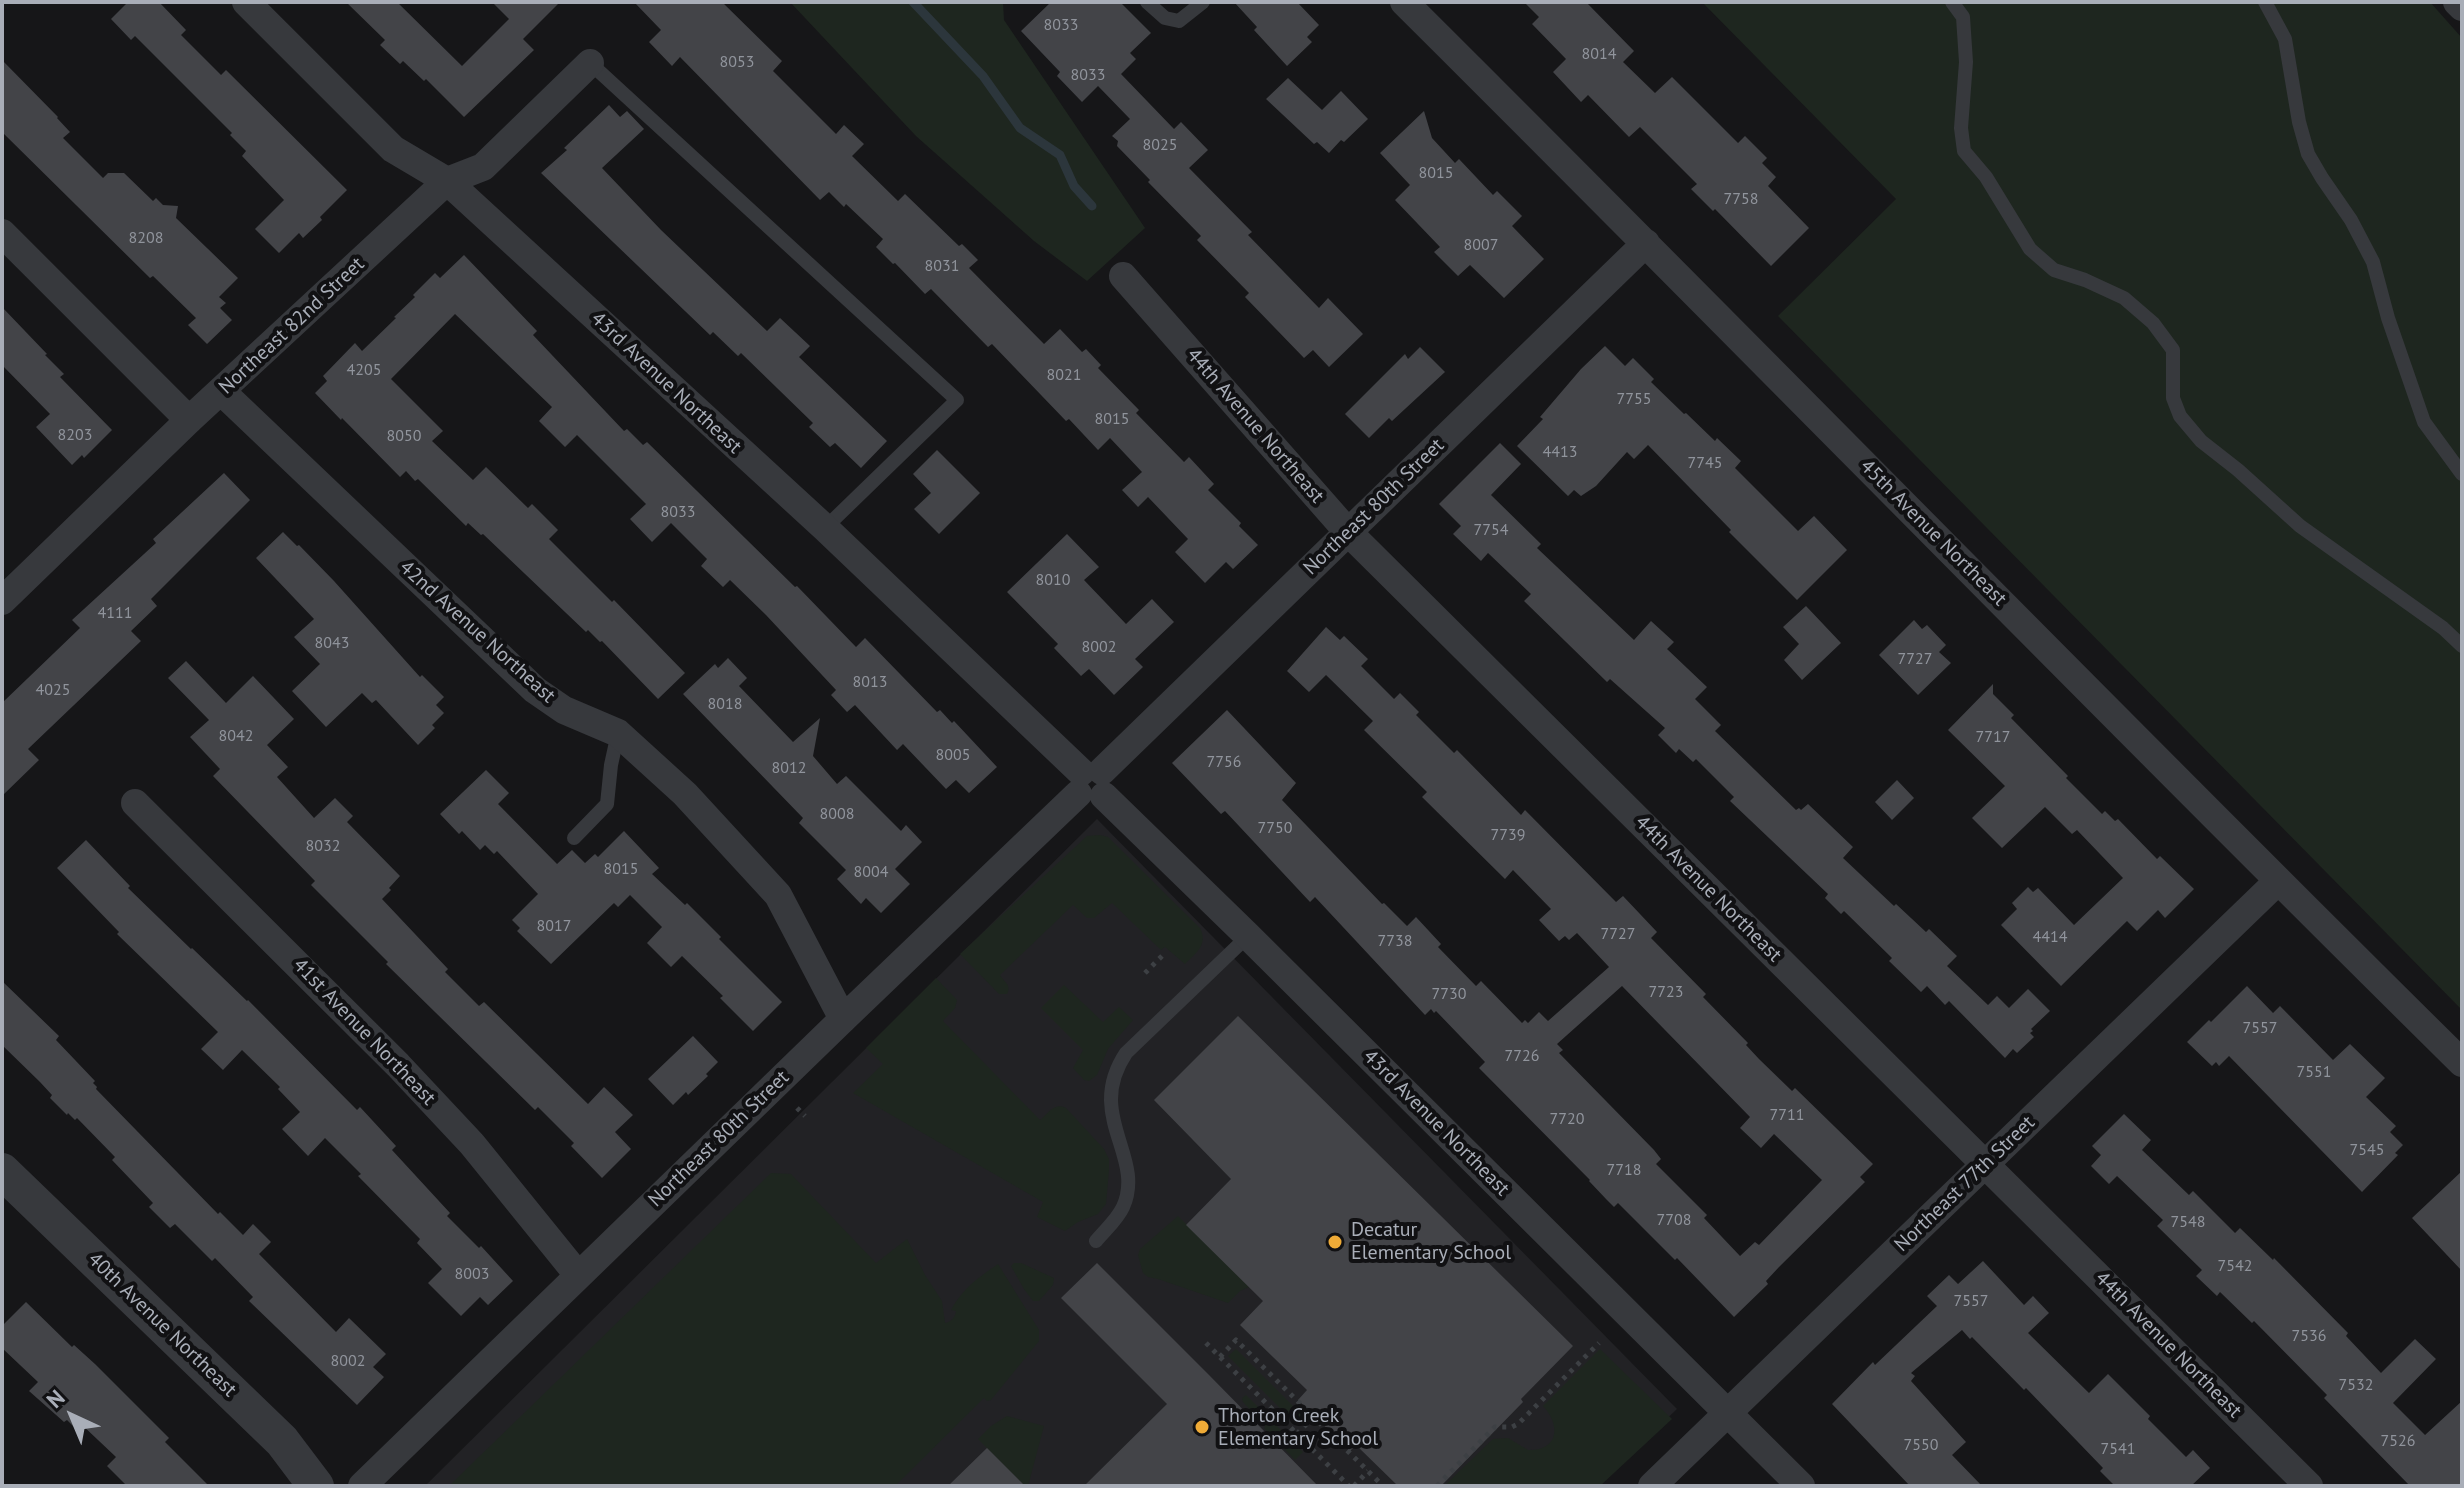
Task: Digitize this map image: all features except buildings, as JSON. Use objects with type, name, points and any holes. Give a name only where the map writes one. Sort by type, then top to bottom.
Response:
[{"type":"street","name":"43rd Avenue Northeast","points":[[246,2],[393,149],[447,181],[825,528],[1248,936],[1801,1486]]},
{"type":"street","name":"45th Avenue Northeast","points":[[1404,2],[2462,1063]]},
{"type":"street","points":[[2457,2],[2462,7]]},
{"type":"street","name":"Northeast 82nd Street","points":[[2,601],[189,420],[447,181],[483,167],[590,63]]},
{"type":"street","points":[[2,233],[189,420]]},
{"type":"street","name":"Northeast 80th Street","points":[[362,1486],[1646,243]]},
{"type":"street","name":"44th Avenue Northeast","points":[[1123,276],[1348,532],[2309,1486]]},
{"type":"street","name":"42nd Avenue Northeast","points":[[221,391],[535,690],[564,710],[618,733],[685,794],[778,895],[843,1019]]},
{"type":"street","name":"41st Avenue Northeast","points":[[135,803],[398,1065],[472,1144],[578,1275]]},
{"type":"street","name":"Northeast 77th Street","points":[[1652,1486],[2278,881]]},
{"type":"street","name":"40th Avenue Northeast","points":[[2,1171],[282,1441],[316,1486]]},
{"type":"lane","points":[[1147,2],[1165,18],[1179,21],[1203,2]]},
{"type":"lane","points":[[1952,2],[1963,17],[1966,62],[1961,128],[1964,151],[1986,177],[2030,249],[2054,270],[2124,298],[2153,323],[2173,350],[2173,398],[2180,416],[2201,441],[2300,526],[2443,628],[2462,646]]},
{"type":"lane","points":[[2265,2],[2285,39],[2299,122],[2308,154],[2351,220],[2373,262],[2388,318],[2424,422],[2462,474]]},
{"type":"lane","points":[[590,63],[957,400],[825,528]]},
{"type":"lane","points":[[574,838],[607,804],[618,733]]},
{"type":"lane","points":[[1096,1241],[1118,1216],[1126,1197],[1128,1179],[1110,1108],[1112,1081],[1117,1067],[1126,1053],[1248,936]]},
{"type":"path","points":[[1145,973],[1163,955]]},
{"type":"path","points":[[797,1108],[805,1116]]},
{"type":"path","points":[[1220,1357],[1236,1340],[1383,1486]]},
{"type":"path","points":[[1206,1343],[1352,1486],[1368,1471]]},
{"type":"path","points":[[1437,1486],[1495,1427],[1518,1424],[1599,1343]]},
{"type":"path","points":[[1297,1434],[1313,1417]]},
{"type":"shaded area","points":[[790,2],[1003,2],[1004,20],[1145,228],[1087,281],[1034,241],[916,136]]},
{"type":"shaded area","points":[[1702,2],[2430,2],[2462,38],[2462,1010],[1778,316],[1896,199]]},
{"type":"shaded area","points":[[1097,819],[1677,1409],[1596,1486],[425,1486]]},
{"type":"shaded area","points":[[1087,836],[1108,837],[1200,928],[1203,939],[1200,948],[1185,964],[1165,947],[1161,950],[1112,903],[1094,918],[1087,918],[1073,905],[1000,975],[1009,988],[1007,994],[999,994],[960,954]]},
{"type":"shaded area","points":[[936,978],[957,1000],[955,1008],[943,1021],[1040,1120],[1055,1108],[1066,1108],[1104,1149],[1109,1159],[1106,1204],[1098,1214],[1065,1231],[1037,1217],[1043,1202],[853,1093],[883,1064],[866,1048]]},
{"type":"shaded area","points":[[1064,985],[1103,1022],[1119,1007],[1133,1020],[1108,1049],[1097,1075],[1089,1081],[1073,1068],[1083,1050],[1041,1008]]},
{"type":"shaded area","points":[[771,1173],[791,1174],[876,1263],[907,1239],[942,1301],[945,1323],[954,1318],[956,1311],[951,1310],[966,1289],[998,1264],[1039,1330],[1039,1341],[991,1400],[984,1398],[895,1486],[449,1486]]},
{"type":"shaded area","points":[[1178,1216],[1249,1287],[1228,1303],[1143,1273],[1138,1255],[1140,1249]]},
{"type":"shaded area","points":[[1021,1263],[1054,1278],[1053,1285],[1039,1301],[1033,1301],[1024,1289],[1011,1266]]},
{"type":"shaded area","points":[[1236,1349],[1305,1418],[1299,1424],[1228,1356]]},
{"type":"shaded area","points":[[1600,1349],[1672,1419],[1600,1486],[1444,1486],[1493,1439],[1508,1438],[1528,1450],[1551,1442],[1554,1436],[1553,1421],[1543,1406]]},
{"type":"shaded area","points":[[1246,1395],[1303,1452],[1295,1460],[1243,1402],[1242,1398]]},
{"type":"shaded area","points":[[1007,1416],[1044,1426],[1028,1486],[978,1439]]},
{"type":"waterway","points":[[913,2],[983,76],[1020,128],[1060,155],[1074,186],[1092,206]]},
{"type":"place","name":"Decatur Elementary School","points":[[1335,1242]]},
{"type":"place","name":"Thorton Creek Elementary School","points":[[1202,1427]]}]
